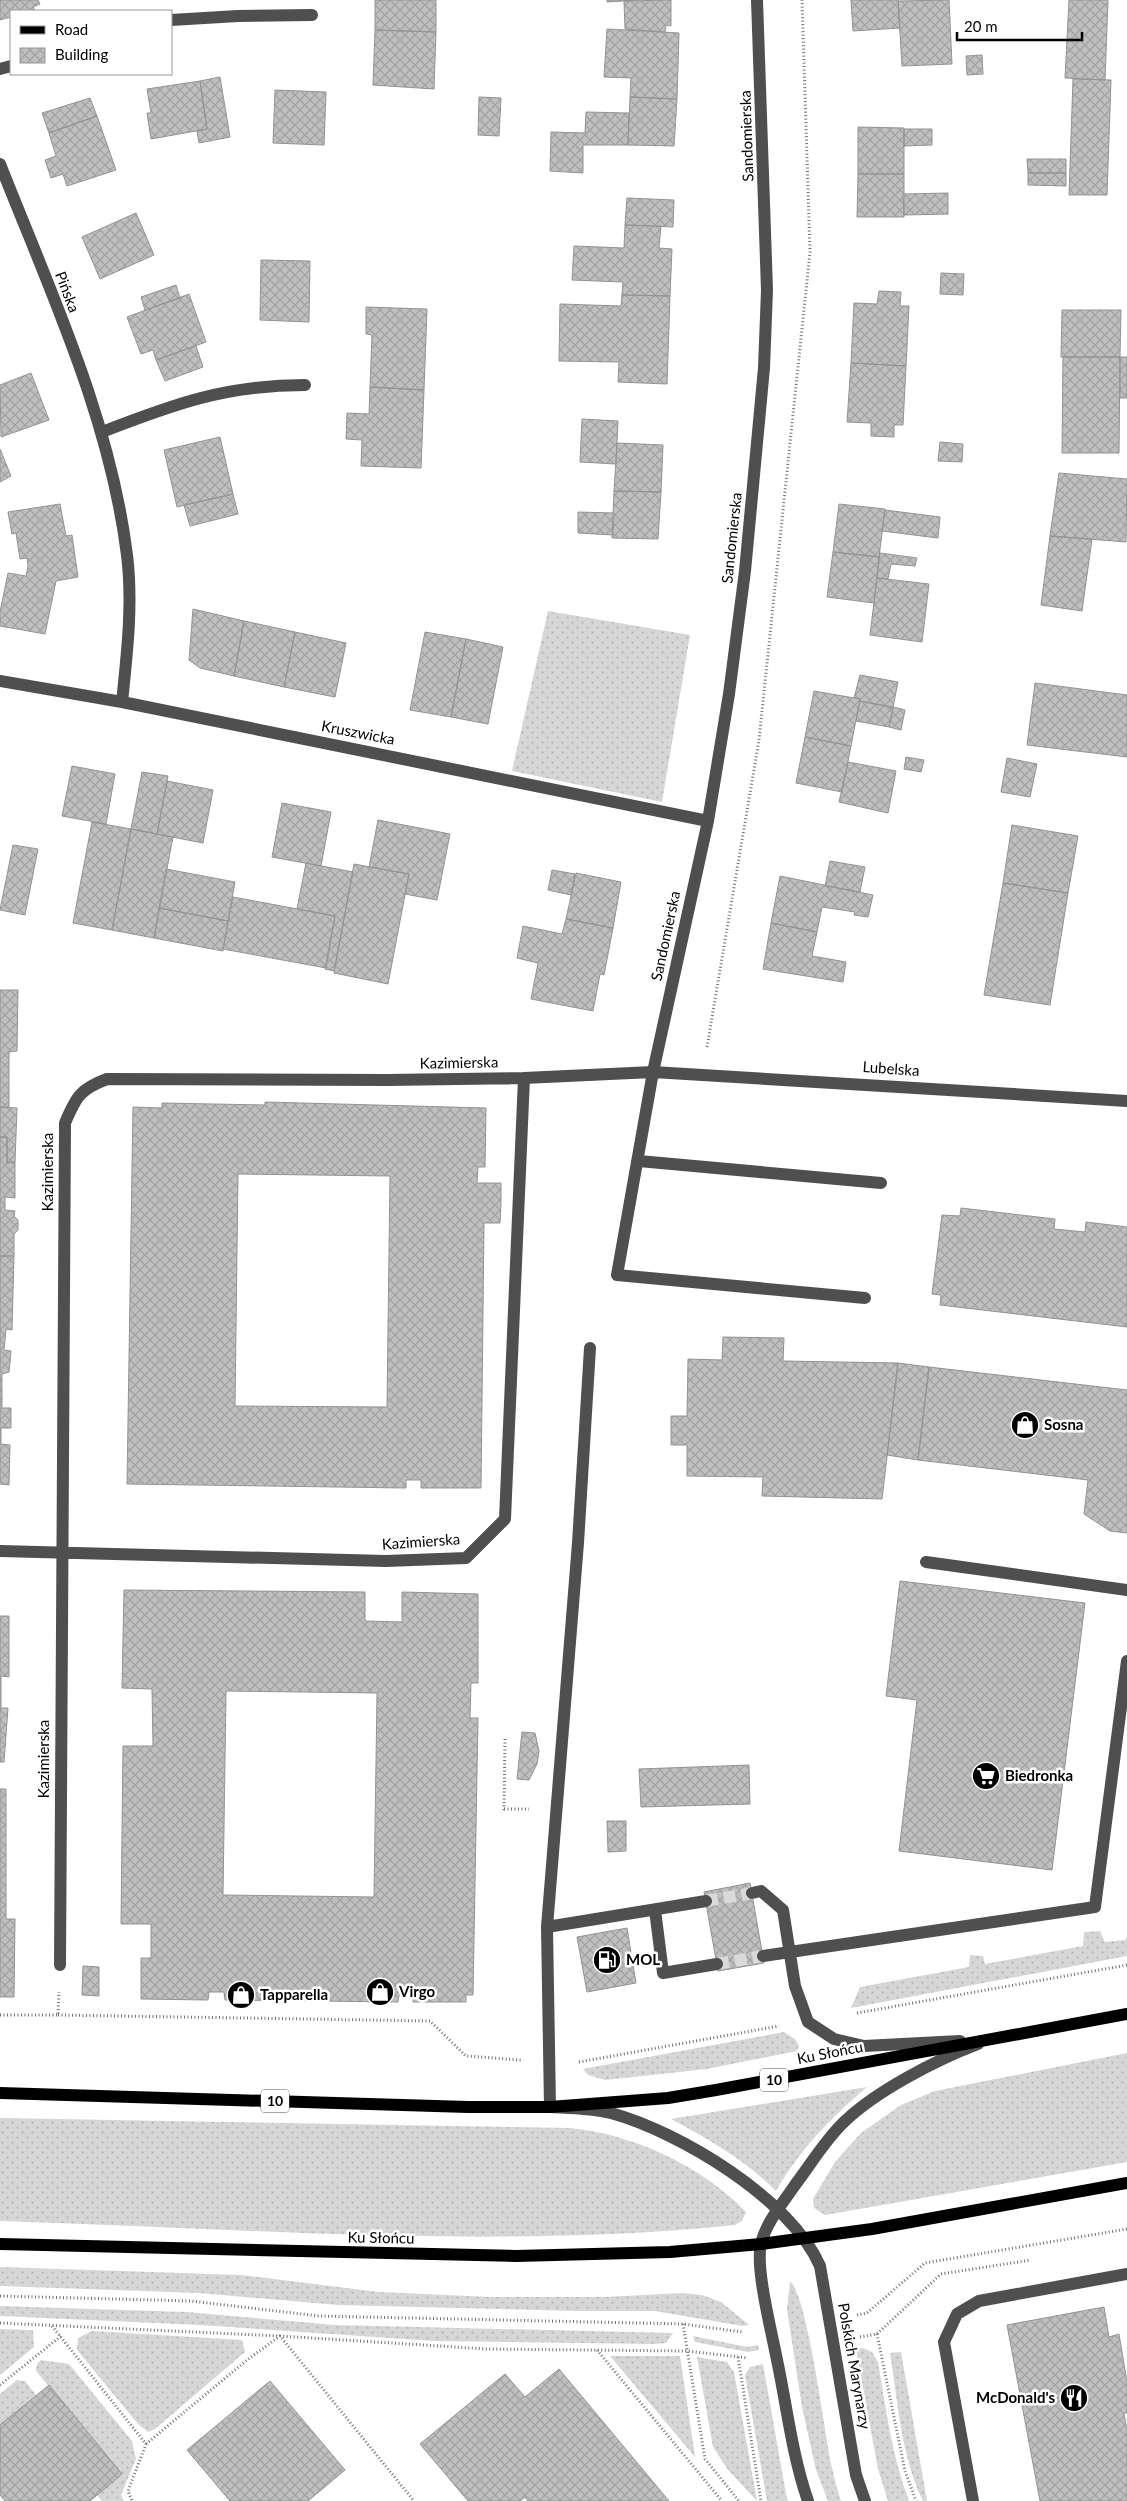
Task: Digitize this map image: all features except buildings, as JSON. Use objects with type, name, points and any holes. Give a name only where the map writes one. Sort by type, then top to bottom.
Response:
[{"type":"main road","name":"Ku Słońcu","points":[[0,2093],[468,2107],[550,2107],[668,2098],[1127,2014]]},
{"type":"main road","name":"Ku Słońcu","points":[[0,2244],[553,2256],[670,2252],[761,2244],[872,2229],[1127,2183]]},
{"type":"street","name":"Sandomierska","points":[[757,0],[766,215],[767,290],[764,368],[745,571],[729,694],[708,821],[653,1072],[639,1161],[617,1275],[865,1298]]},
{"type":"street","points":[[172,20],[230,16],[312,15]]},
{"type":"street","name":"Pińska","points":[[0,164],[102,432],[113,474],[127,557],[128,644],[122,702]]},
{"type":"street","points":[[102,432],[149,413],[207,395],[243,388],[305,385]]},
{"type":"street","name":"Kruszwicka","points":[[0,681],[122,702],[708,821]]},
{"type":"street","name":"Kazimierska","points":[[60,1965],[60,1751],[64,1552],[65,1123],[73,1104],[87,1087],[107,1079],[387,1080],[524,1078],[653,1072]]},
{"type":"street","name":"Lubelska","points":[[653,1072],[1127,1101]]},
{"type":"street","name":"Kazimierska","points":[[0,1551],[386,1561],[466,1558],[505,1519],[524,1078]]},
{"type":"street","points":[[639,1161],[881,1183]]},
{"type":"street","points":[[550,2107],[547,1927],[578,1543],[590,1348]]},
{"type":"street","points":[[926,1562],[1127,1590]]},
{"type":"street","points":[[763,1956],[1096,1907],[1127,1661]]},
{"type":"street","points":[[752,1893],[761,1892],[783,1910],[791,1951],[794,1986],[808,2022],[834,2039],[864,2046],[995,2038]]},
{"type":"street","points":[[547,1927],[706,1901]]},
{"type":"street","points":[[655,1910],[662,1973],[717,1964]]},
{"type":"street","name":"Ku Słońcu","points":[[761,2244],[777,2210],[810,2164],[844,2122],[868,2104],[915,2075],[976,2045],[995,2038]]},
{"type":"street","name":"Ku Słońcu","points":[[550,2107],[608,2112],[663,2133],[727,2170],[777,2210],[805,2238]]},
{"type":"street","name":"Polskich Marynarzy","points":[[805,2238],[820,2266],[856,2475],[865,2501]]},
{"type":"street","points":[[761,2244],[760,2261],[771,2330],[795,2458],[808,2501]]},
{"type":"street","points":[[973,2501],[944,2342],[957,2314],[979,2301],[1127,2274]]},
{"type":"path","points":[[505,1739],[504,1809],[555,1810]]},
{"type":"path","points":[[58,2015],[60,1965]]},
{"type":"path","points":[[0,2014],[430,2021],[466,2056],[524,2060]]},
{"type":"path","points":[[854,2316],[867,2313],[925,2262],[1127,2229]]},
{"type":"path","points":[[0,2296],[191,2301],[319,2316],[683,2324],[750,2333]]},
{"type":"path","points":[[0,2323],[280,2336],[487,2349],[687,2351],[755,2357]]},
{"type":"path","points":[[683,2324],[705,2459],[739,2501]]},
{"type":"path","points":[[52,2325],[146,2444]]},
{"type":"path","points":[[854,2338],[878,2334],[905,2471],[916,2501]]},
{"type":"path","points":[[0,2385],[61,2336]]},
{"type":"path","points":[[132,2501],[128,2491],[146,2444],[247,2360],[280,2336]]},
{"type":"path","points":[[280,2336],[414,2501]]},
{"type":"path","points":[[596,2350],[722,2501]]},
{"type":"path","points":[[738,2357],[761,2501]]},
{"type":"shaded area","points":[[548,611],[690,635],[662,802],[512,771]]},
{"type":"shaded area","points":[[1100,1931],[1105,1942],[1125,1940],[1127,1937],[1127,1956],[851,2008],[860,1987],[969,1967],[970,1955],[983,1956],[985,1964],[1083,1946],[1084,1932]]},
{"type":"shaded area","points":[[784,2032],[795,2039],[799,2046],[797,2051],[707,2069],[605,2080],[588,2075],[583,2069]]},
{"type":"shaded area","points":[[1127,2053],[1127,2162],[825,2215],[814,2208],[813,2199],[835,2162],[861,2133],[901,2105],[935,2091]]},
{"type":"shaded area","points":[[867,2087],[817,2135],[795,2161],[776,2191],[726,2151],[671,2119]]},
{"type":"shaded area","points":[[0,2118],[570,2128],[594,2131],[642,2145],[688,2167],[709,2180],[746,2212],[742,2221],[735,2225],[552,2236],[368,2235],[0,2221]]},
{"type":"shaded area","points":[[0,2267],[241,2275],[379,2292],[491,2297],[605,2297],[683,2293],[702,2295],[721,2302],[749,2325],[742,2326],[655,2311],[338,2305],[199,2293],[0,2286]]},
{"type":"shaded area","points":[[790,2282],[796,2291],[809,2336],[831,2464],[841,2501],[828,2501],[816,2470],[802,2407],[787,2309]]},
{"type":"shaded area","points":[[0,2306],[186,2312],[335,2325],[673,2333],[666,2343],[653,2344],[434,2341],[200,2325],[0,2316]]},
{"type":"shaded area","points":[[0,2329],[33,2330],[34,2347],[0,2375]]},
{"type":"shaded area","points":[[92,2331],[242,2340],[245,2352],[155,2429],[148,2432],[138,2424],[77,2350],[78,2338]]},
{"type":"shaded area","points":[[693,2336],[747,2347],[758,2345],[759,2350],[748,2352],[695,2342]]},
{"type":"shaded area","points":[[863,2348],[872,2352],[878,2362],[894,2450],[909,2501],[888,2501],[878,2469],[856,2349]]},
{"type":"shaded area","points":[[901,2352],[927,2501],[923,2501],[916,2484],[901,2428],[890,2353]]},
{"type":"shaded area","points":[[610,2356],[680,2356],[695,2457]]},
{"type":"shaded area","points":[[697,2357],[727,2362],[734,2372],[757,2501],[728,2470],[713,2447]]},
{"type":"shaded area","points":[[41,2360],[69,2364],[132,2441],[136,2459],[121,2495],[124,2501],[102,2501],[97,2495],[122,2474],[36,2371],[37,2364]]},
{"type":"shaded area","points":[[763,2364],[788,2501],[767,2501],[745,2375],[750,2367]]},
{"type":"shaded area","points":[[17,2380],[25,2381],[36,2395],[0,2425],[0,2394]]},
{"type":"tunnel","points":[[706,1901],[752,1893]]},
{"type":"tunnel","points":[[717,1964],[763,1956]]},
{"type":"place","name":"Sosna","points":[[1025,1425]]},
{"type":"place","name":"Biedronka","points":[[986,1776]]},
{"type":"place","name":"MOL","points":[[607,1960]]},
{"type":"place","name":"Virgo","points":[[380,1992]]},
{"type":"place","name":"Tapparella","points":[[241,1995]]},
{"type":"place","name":"McDonald's","points":[[1074,2398]]}]
